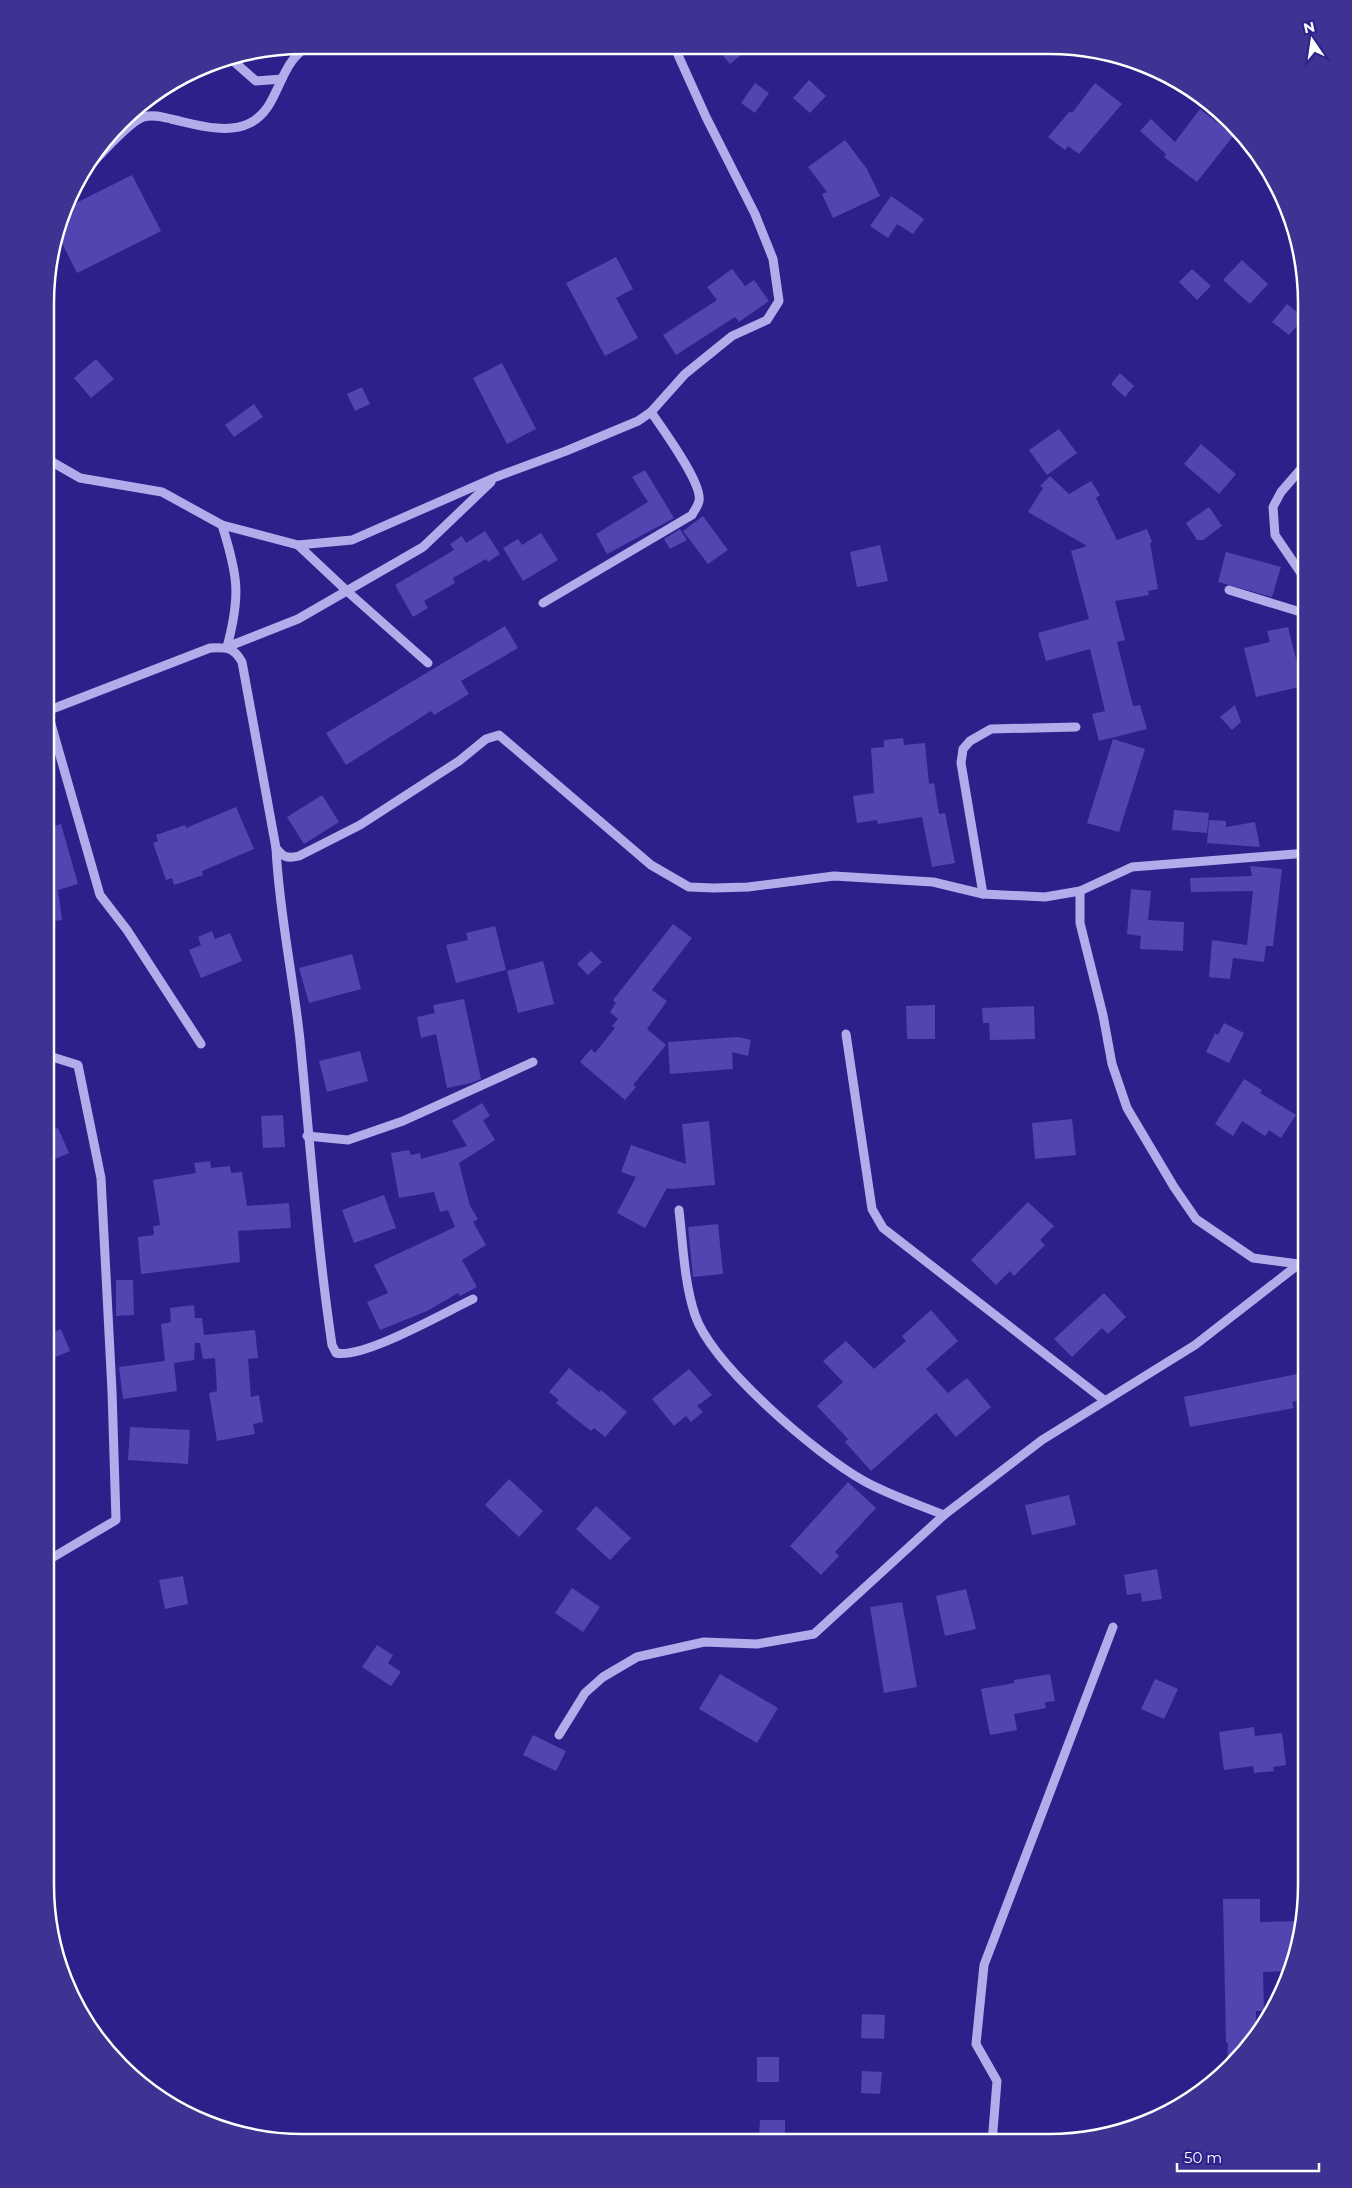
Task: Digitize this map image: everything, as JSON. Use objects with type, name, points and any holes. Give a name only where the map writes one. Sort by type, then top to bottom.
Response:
[{"type":"street","points":[[105,151],[133,123],[145,116],[157,116],[213,128],[238,127],[250,123],[265,110],[292,60],[298,54]]},
{"type":"street","points":[[54,464],[80,478],[162,492],[222,525],[298,545],[352,540],[496,477],[599,438],[638,421],[651,412],[685,374],[732,336],[767,320],[779,301],[773,259],[755,214],[706,117],[678,54]]},
{"type":"street","points":[[235,63],[256,81],[282,79]]},
{"type":"street","points":[[542,602],[692,515],[699,502],[699,493],[691,474],[651,412]]},
{"type":"street","points":[[1298,472],[1281,492],[1273,508],[1275,535],[1298,569]]},
{"type":"street","points":[[54,708],[210,648],[227,647],[298,618],[348,592],[423,547],[496,477]]},
{"type":"street","points":[[222,525],[233,561],[237,587],[235,616],[227,647]]},
{"type":"street","points":[[298,545],[428,663]]},
{"type":"street","points":[[1229,590],[1298,611]]},
{"type":"street","points":[[227,647],[237,652],[242,662],[276,848],[281,912],[291,966],[300,1040],[307,1136],[322,1278],[332,1345],[336,1353],[343,1354],[372,1347],[473,1299]]},
{"type":"street","points":[[983,894],[961,763],[963,749],[970,741],[991,729],[1076,727]]},
{"type":"street","points":[[54,735],[100,895],[127,930],[201,1044]]},
{"type":"street","points":[[276,848],[282,855],[289,858],[298,856],[360,825],[460,761],[486,739],[498,736],[651,865],[689,887],[748,887],[834,876],[933,882],[983,894],[1045,897],[1080,891],[1132,868],[1298,854]]},
{"type":"street","points":[[1080,891],[1080,923],[1112,1064],[1126,1108],[1196,1219],[1253,1258],[1298,1262]]},
{"type":"street","points":[[846,1034],[872,1210],[883,1228],[1104,1400]]},
{"type":"street","points":[[54,1058],[78,1065],[101,1178],[112,1391],[116,1520],[54,1557]]},
{"type":"street","points":[[307,1136],[348,1140],[403,1121],[533,1062]]},
{"type":"street","points":[[679,1210],[686,1278],[695,1316],[712,1345],[744,1382],[817,1450],[864,1481],[944,1515]]},
{"type":"street","points":[[559,1734],[585,1693],[603,1677],[637,1657],[704,1642],[758,1644],[814,1634],[944,1515],[1042,1440],[1195,1345],[1298,1266]]},
{"type":"street","points":[[993,2134],[997,2081],[976,2044],[984,1966],[1113,1627]]},
{"type":"building","points":[[722,54],[742,54],[730,64]]},
{"type":"building","points":[[809,80],[826,96],[810,113],[793,98]]},
{"type":"building","points":[[755,83],[769,93],[755,113],[741,103]]},
{"type":"building","points":[[1095,83],[1122,104],[1079,154],[1068,146],[1065,150],[1048,137],[1070,111],[1072,113]]},
{"type":"building","points":[[1200,109],[1233,136],[1197,182],[1164,157],[1166,154],[1140,131],[1151,119],[1175,142]]},
{"type":"building","points":[[845,140],[867,169],[880,196],[833,218],[822,194],[827,192],[808,167]]},
{"type":"building","points":[[132,175],[161,231],[77,273],[61,242],[74,204]]},
{"type":"building","points":[[891,196],[924,219],[913,234],[897,224],[888,238],[870,226]]},
{"type":"building","points":[[616,257],[633,289],[616,298],[638,338],[605,356],[566,283]]},
{"type":"building","points":[[1242,260],[1268,284],[1250,304],[1223,280]]},
{"type":"building","points":[[732,269],[745,286],[754,280],[769,301],[739,322],[735,317],[676,355],[663,335],[717,300],[707,287]]},
{"type":"building","points":[[1192,269],[1211,286],[1197,300],[1179,282]]},
{"type":"building","points":[[1287,304],[1298,313],[1298,325],[1289,335],[1272,322]]},
{"type":"building","points":[[96,359],[114,379],[91,398],[74,378]]},
{"type":"building","points":[[502,363],[536,429],[507,444],[473,378]]},
{"type":"building","points":[[1120,373],[1134,386],[1125,397],[1111,384]]},
{"type":"building","points":[[362,387],[370,404],[355,411],[347,394]]},
{"type":"building","points":[[254,404],[263,417],[234,437],[225,425]]},
{"type":"building","points":[[1059,429],[1077,453],[1047,475],[1029,450]]},
{"type":"building","points":[[1201,444],[1236,474],[1219,494],[1184,464]]},
{"type":"building","points":[[645,470],[674,518],[607,554],[596,534],[648,502],[632,477]]},
{"type":"building","points":[[1050,476],[1069,494],[1091,481],[1100,495],[1096,498],[1117,540],[1147,529],[1152,542],[1150,543],[1158,589],[1148,591],[1149,595],[1115,601],[1125,640],[1117,642],[1133,706],[1140,705],[1147,729],[1099,741],[1092,714],[1105,711],[1090,649],[1046,661],[1038,633],[1089,619],[1071,551],[1087,546],[1028,512],[1043,488],[1040,486]]},
{"type":"building","points":[[1209,507],[1222,526],[1203,540],[1197,540],[1186,523]]},
{"type":"building","points":[[703,516],[728,550],[708,564],[683,531]]},
{"type":"building","points":[[680,529],[687,540],[670,549],[664,539]]},
{"type":"building","points":[[485,531],[500,554],[488,562],[486,559],[453,578],[455,583],[424,601],[428,608],[413,617],[395,585],[454,550],[450,544],[462,536],[466,543]]},
{"type":"building","points":[[541,533],[558,560],[523,581],[503,548],[518,539],[522,545]]},
{"type":"building","points":[[880,545],[888,581],[857,587],[850,552]]},
{"type":"building","points":[[1226,552],[1281,567],[1272,597],[1218,582]]},
{"type":"building","points":[[505,626],[518,648],[461,681],[469,694],[434,715],[431,711],[346,765],[326,733]]},
{"type":"building","points":[[1288,627],[1298,666],[1298,687],[1256,697],[1244,648],[1270,642],[1267,631]]},
{"type":"building","points":[[1235,705],[1241,722],[1232,730],[1220,717]]},
{"type":"building","points":[[903,738],[904,745],[925,743],[929,784],[934,783],[939,814],[945,813],[955,863],[932,867],[922,817],[878,824],[877,820],[857,823],[853,796],[874,793],[871,748],[884,747],[884,740]]},
{"type":"building","points":[[1113,739],[1145,749],[1119,832],[1087,823]]},
{"type":"building","points":[[322,795],[339,822],[304,844],[287,817]]},
{"type":"building","points":[[236,807],[254,849],[202,871],[203,875],[174,885],[172,878],[166,880],[153,843],[158,841],[156,835],[185,825],[186,828]]},
{"type":"building","points":[[1174,810],[1209,813],[1207,833],[1172,830]]},
{"type":"building","points":[[1209,820],[1226,821],[1226,827],[1255,822],[1260,847],[1207,843]]},
{"type":"building","points":[[61,824],[78,884],[58,890],[62,920],[54,921],[54,826]]},
{"type":"building","points":[[1250,866],[1282,869],[1273,946],[1266,946],[1264,962],[1233,958],[1230,979],[1209,977],[1212,940],[1247,945],[1253,891],[1191,892],[1190,878],[1252,876]]},
{"type":"building","points":[[1131,889],[1151,891],[1148,920],[1184,922],[1183,951],[1140,949],[1141,936],[1127,934]]},
{"type":"building","points":[[673,924],[692,938],[652,990],[667,1001],[647,1029],[666,1045],[633,1085],[636,1087],[625,1100],[580,1062],[591,1049],[595,1053],[615,1028],[612,1026],[618,1019],[610,1012],[616,1003],[613,1000]]},
{"type":"building","points":[[495,926],[506,970],[456,983],[446,945],[468,940],[466,933]]},
{"type":"building","points":[[212,931],[215,939],[230,933],[242,961],[201,978],[189,950],[201,945],[198,937]]},
{"type":"building","points":[[591,951],[602,962],[588,975],[577,964]]},
{"type":"building","points":[[352,954],[361,989],[309,1003],[299,968]]},
{"type":"building","points":[[543,961],[554,1004],[518,1013],[507,971]]},
{"type":"building","points":[[464,999],[481,1079],[447,1088],[436,1034],[421,1038],[417,1017],[435,1013],[433,1005]]},
{"type":"building","points":[[935,1005],[935,1039],[907,1039],[906,1006]]},
{"type":"building","points":[[1034,1006],[1035,1039],[990,1040],[989,1023],[983,1023],[982,1008]]},
{"type":"building","points":[[1224,1023],[1244,1033],[1229,1063],[1206,1052],[1215,1033],[1218,1035]]},
{"type":"building","points":[[738,1037],[751,1040],[748,1056],[732,1052],[733,1069],[670,1074],[668,1042]]},
{"type":"building","points":[[360,1051],[368,1081],[327,1092],[319,1061]]},
{"type":"building","points":[[1244,1079],[1262,1090],[1260,1093],[1296,1115],[1281,1138],[1269,1130],[1265,1136],[1242,1121],[1233,1136],[1215,1124]]},
{"type":"building","points":[[482,1103],[490,1116],[483,1120],[495,1140],[459,1163],[470,1206],[478,1219],[473,1222],[486,1245],[462,1260],[477,1287],[460,1296],[458,1293],[427,1311],[380,1330],[367,1302],[388,1293],[374,1265],[455,1227],[448,1210],[440,1212],[434,1192],[399,1198],[391,1153],[409,1150],[411,1155],[420,1153],[421,1159],[467,1146],[452,1121]]},
{"type":"building","points":[[283,1115],[285,1147],[263,1148],[261,1116]]},
{"type":"building","points":[[1072,1119],[1076,1155],[1035,1159],[1032,1123]]},
{"type":"building","points":[[709,1121],[715,1185],[667,1188],[645,1228],[617,1213],[636,1177],[621,1172],[631,1145],[686,1164],[682,1124]]},
{"type":"building","points":[[58,1128],[69,1153],[55,1159],[54,1157],[54,1130]]},
{"type":"building","points":[[210,1161],[211,1168],[230,1166],[231,1173],[242,1172],[247,1206],[289,1203],[291,1228],[238,1231],[240,1262],[141,1274],[138,1237],[154,1235],[153,1226],[160,1225],[153,1180],[196,1173],[194,1163]]},
{"type":"building","points":[[384,1195],[396,1228],[354,1243],[342,1210]]},
{"type":"building","points":[[1028,1202],[1054,1226],[1040,1240],[1045,1245],[1014,1276],[1010,1271],[996,1285],[971,1260]]},
{"type":"building","points":[[718,1224],[723,1274],[693,1277],[688,1227]]},
{"type":"building","points":[[116,1280],[133,1280],[134,1315],[116,1316]]},
{"type":"building","points":[[1104,1293],[1126,1317],[1108,1334],[1102,1328],[1072,1357],[1054,1339]]},
{"type":"building","points":[[194,1305],[195,1318],[202,1318],[204,1335],[255,1330],[258,1358],[248,1359],[251,1397],[259,1395],[263,1422],[253,1424],[255,1434],[217,1441],[209,1393],[217,1391],[215,1358],[203,1359],[200,1343],[195,1343],[194,1360],[174,1363],[177,1391],[123,1399],[119,1367],[165,1361],[161,1324],[171,1322],[170,1308]]},
{"type":"building","points":[[931,1310],[958,1341],[926,1369],[948,1393],[967,1378],[991,1407],[956,1437],[936,1413],[871,1471],[845,1442],[848,1439],[817,1406],[843,1382],[823,1361],[846,1341],[874,1369],[906,1341],[902,1336]]},
{"type":"building","points":[[61,1329],[70,1351],[54,1358],[54,1332]]},
{"type":"building","points":[[569,1368],[599,1392],[601,1390],[627,1412],[605,1437],[594,1428],[591,1431],[573,1417],[556,1403],[559,1400],[549,1392]]},
{"type":"building","points":[[689,1369],[712,1395],[697,1406],[703,1412],[691,1422],[686,1416],[674,1426],[652,1399]]},
{"type":"building","points":[[1298,1374],[1298,1401],[1292,1402],[1294,1408],[1190,1427],[1184,1397]]},
{"type":"building","points":[[130,1427],[190,1430],[188,1464],[128,1460]]},
{"type":"building","points":[[509,1479],[543,1511],[519,1537],[485,1505]]},
{"type":"building","points":[[848,1482],[876,1508],[835,1552],[839,1556],[821,1575],[790,1546]]},
{"type":"building","points":[[1069,1495],[1076,1525],[1032,1535],[1025,1505]]},
{"type":"building","points":[[596,1506],[631,1538],[610,1560],[576,1529]]},
{"type":"building","points":[[1157,1569],[1162,1599],[1142,1602],[1141,1593],[1127,1595],[1124,1575]]},
{"type":"building","points":[[183,1576],[188,1604],[165,1609],[159,1580]]},
{"type":"building","points":[[572,1588],[600,1607],[583,1632],[555,1613]]},
{"type":"building","points":[[966,1589],[976,1629],[945,1636],[936,1596]]},
{"type":"building","points":[[902,1602],[917,1687],[884,1693],[870,1607]]},
{"type":"building","points":[[377,1645],[393,1655],[388,1663],[401,1672],[391,1686],[362,1667]]},
{"type":"building","points":[[720,1674],[778,1708],[757,1743],[699,1709]]},
{"type":"building","points":[[1050,1674],[1055,1701],[1045,1702],[1046,1708],[1014,1714],[1017,1730],[990,1735],[981,1689],[1014,1683],[1014,1680]]},
{"type":"building","points":[[1155,1679],[1178,1689],[1164,1719],[1141,1709]]},
{"type":"building","points":[[1254,1727],[1255,1736],[1282,1733],[1286,1765],[1273,1767],[1274,1771],[1254,1773],[1253,1766],[1224,1770],[1219,1732]]},
{"type":"building","points":[[533,1735],[566,1751],[556,1771],[523,1755]]},
{"type":"building","points":[[1223,1899],[1260,1899],[1260,1922],[1295,1921],[1290,1950],[1283,1971],[1263,1972],[1264,2011],[1256,2011],[1256,2024],[1227,2058],[1228,2043],[1226,2043]]},
{"type":"building","points":[[862,2014],[885,2015],[884,2039],[861,2038]]},
{"type":"building","points":[[757,2057],[779,2057],[779,2082],[757,2082]]},
{"type":"building","points":[[862,2071],[882,2072],[880,2094],[861,2093]]},
{"type":"building","points":[[760,2120],[785,2120],[785,2134],[759,2134]]}]
